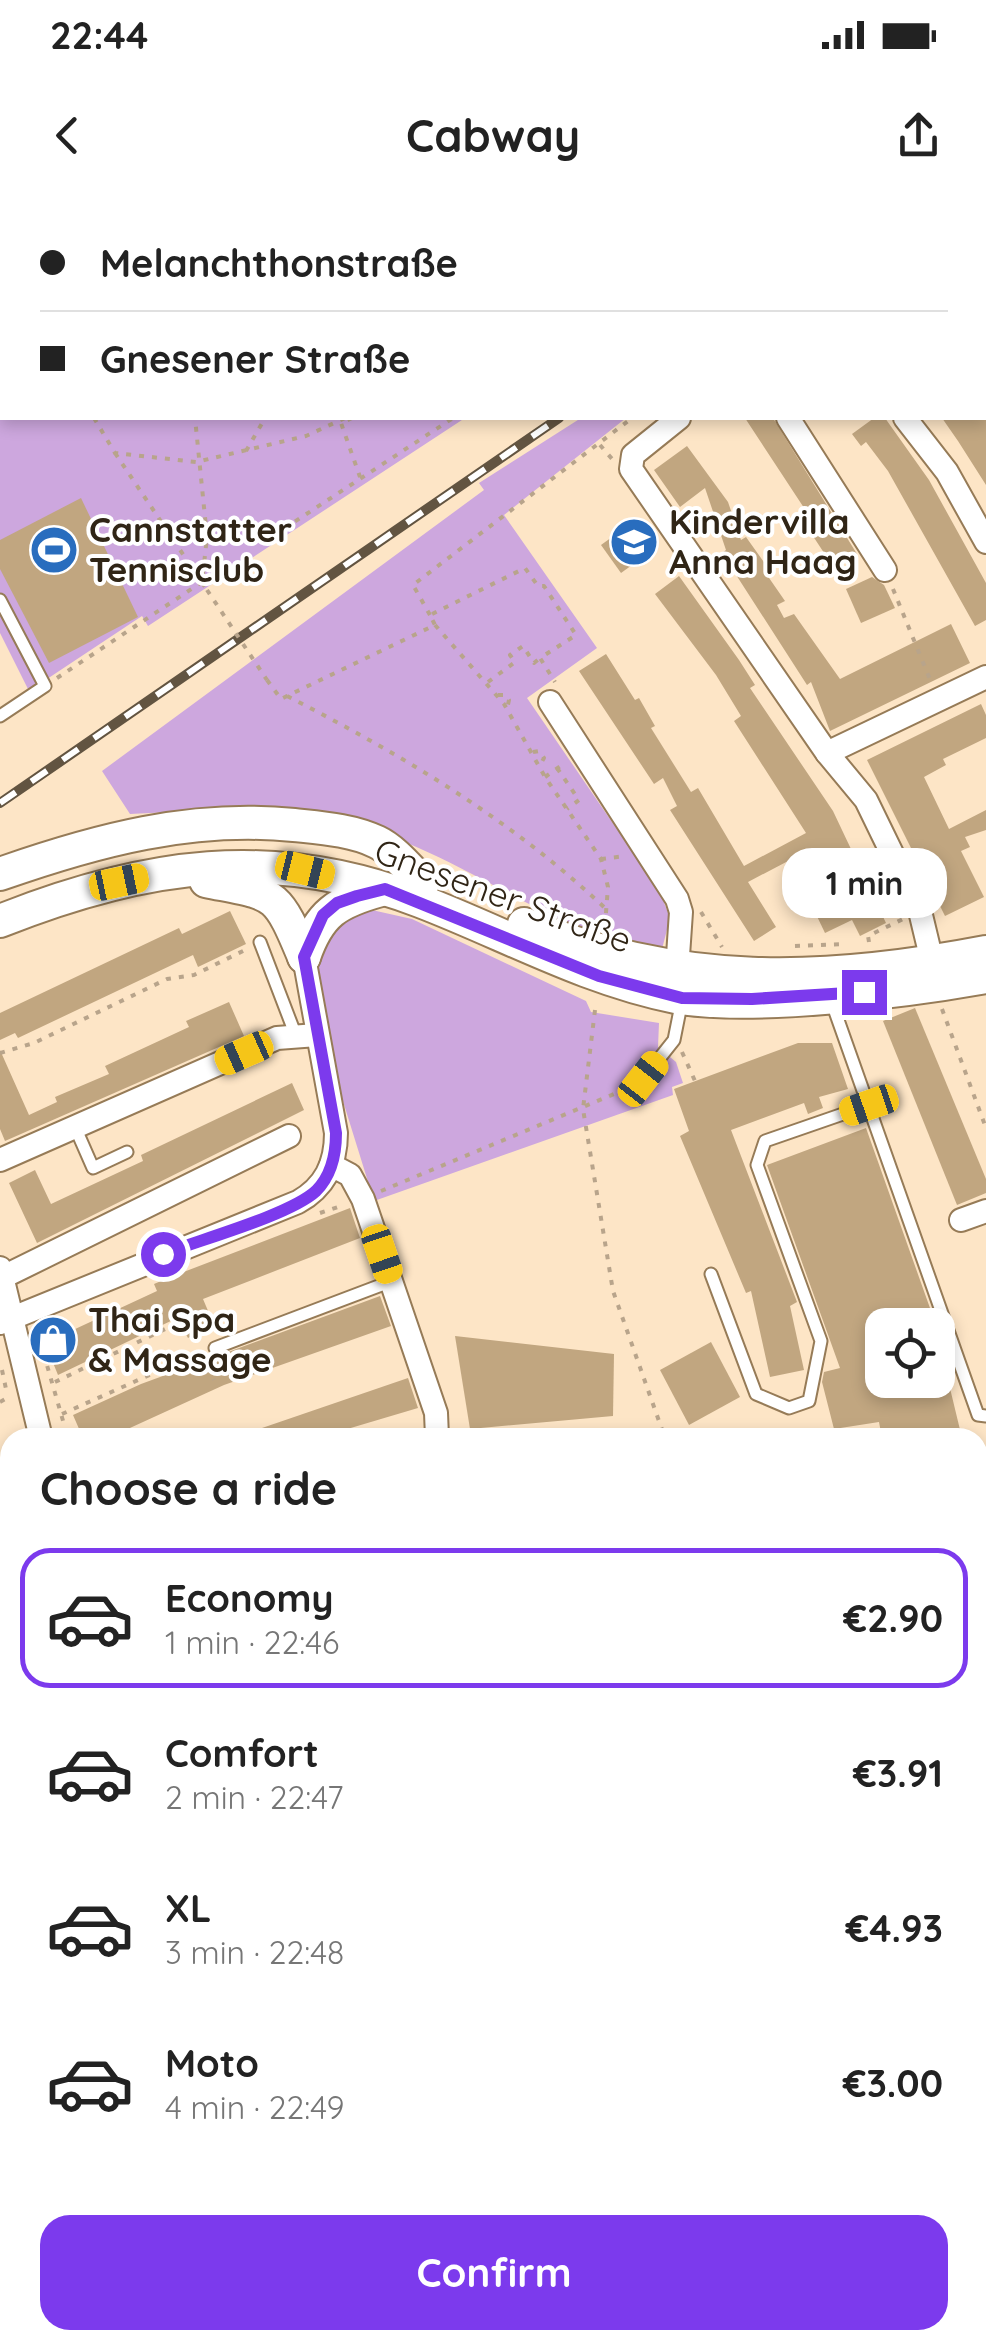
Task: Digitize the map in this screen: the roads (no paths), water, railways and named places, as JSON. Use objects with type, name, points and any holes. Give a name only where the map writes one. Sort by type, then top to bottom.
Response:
[{"type":"main road","points":[[0,874],[96,842],[166,827],[257,822],[333,829],[380,843],[423,883]]},
{"type":"main road","name":"Gnesener Straße","points":[[0,902],[117,864],[171,853],[251,847],[320,854],[423,883],[680,984],[806,974],[986,977]]},
{"type":"main road","name":"Gnesener Straße","points":[[0,921],[42,904],[167,872],[269,864],[385,889],[584,971],[680,984],[829,994],[933,974],[986,952]]},
{"type":"main road","points":[[167,872],[263,892],[286,913],[304,957]]},
{"type":"main road","points":[[304,957],[314,929],[337,903],[385,889]]},
{"type":"street","points":[[677,420],[629,462],[636,480],[827,753],[866,800],[920,912],[933,974]]},
{"type":"street","points":[[789,420],[886,570]]},
{"type":"street","points":[[907,420],[947,472],[986,542]]},
{"type":"street","points":[[827,753],[986,677]]},
{"type":"street","points":[[550,702],[682,912],[680,984]]},
{"type":"street","points":[[6,1320],[298,1202],[325,1180],[336,1133],[297,1036],[304,957]]},
{"type":"street","points":[[0,1160],[297,1036]]},
{"type":"street","points":[[38,1428],[6,1320],[1,1273],[289,1136]]},
{"type":"street","points":[[331,1166],[350,1175],[363,1199],[436,1413],[435,1428]]},
{"type":"street","points":[[961,1220],[986,1210]]},
{"type":"lane","points":[[0,600],[45,686],[0,716]]},
{"type":"lane","points":[[260,942],[297,1036]]},
{"type":"lane","points":[[643,1079],[674,1040],[680,984]]},
{"type":"lane","points":[[829,994],[978,1415],[986,1416]]},
{"type":"lane","points":[[711,1274],[756,1394],[789,1408],[809,1401],[821,1341],[756,1166],[766,1141],[869,1105]]},
{"type":"lane","points":[[76,1127],[93,1168],[127,1152]]},
{"type":"lane","points":[[215,1348],[392,1282]]},
{"type":"railway","points":[[0,803],[556,420]]},
{"type":"place","name":"Kindervilla Anna Haag","points":[[634,542]]},
{"type":"place","name":"Cannstatter Tennisclub","points":[[54,550]]},
{"type":"place","name":"Thai Spa & Massage","points":[[53,1340]]}]
